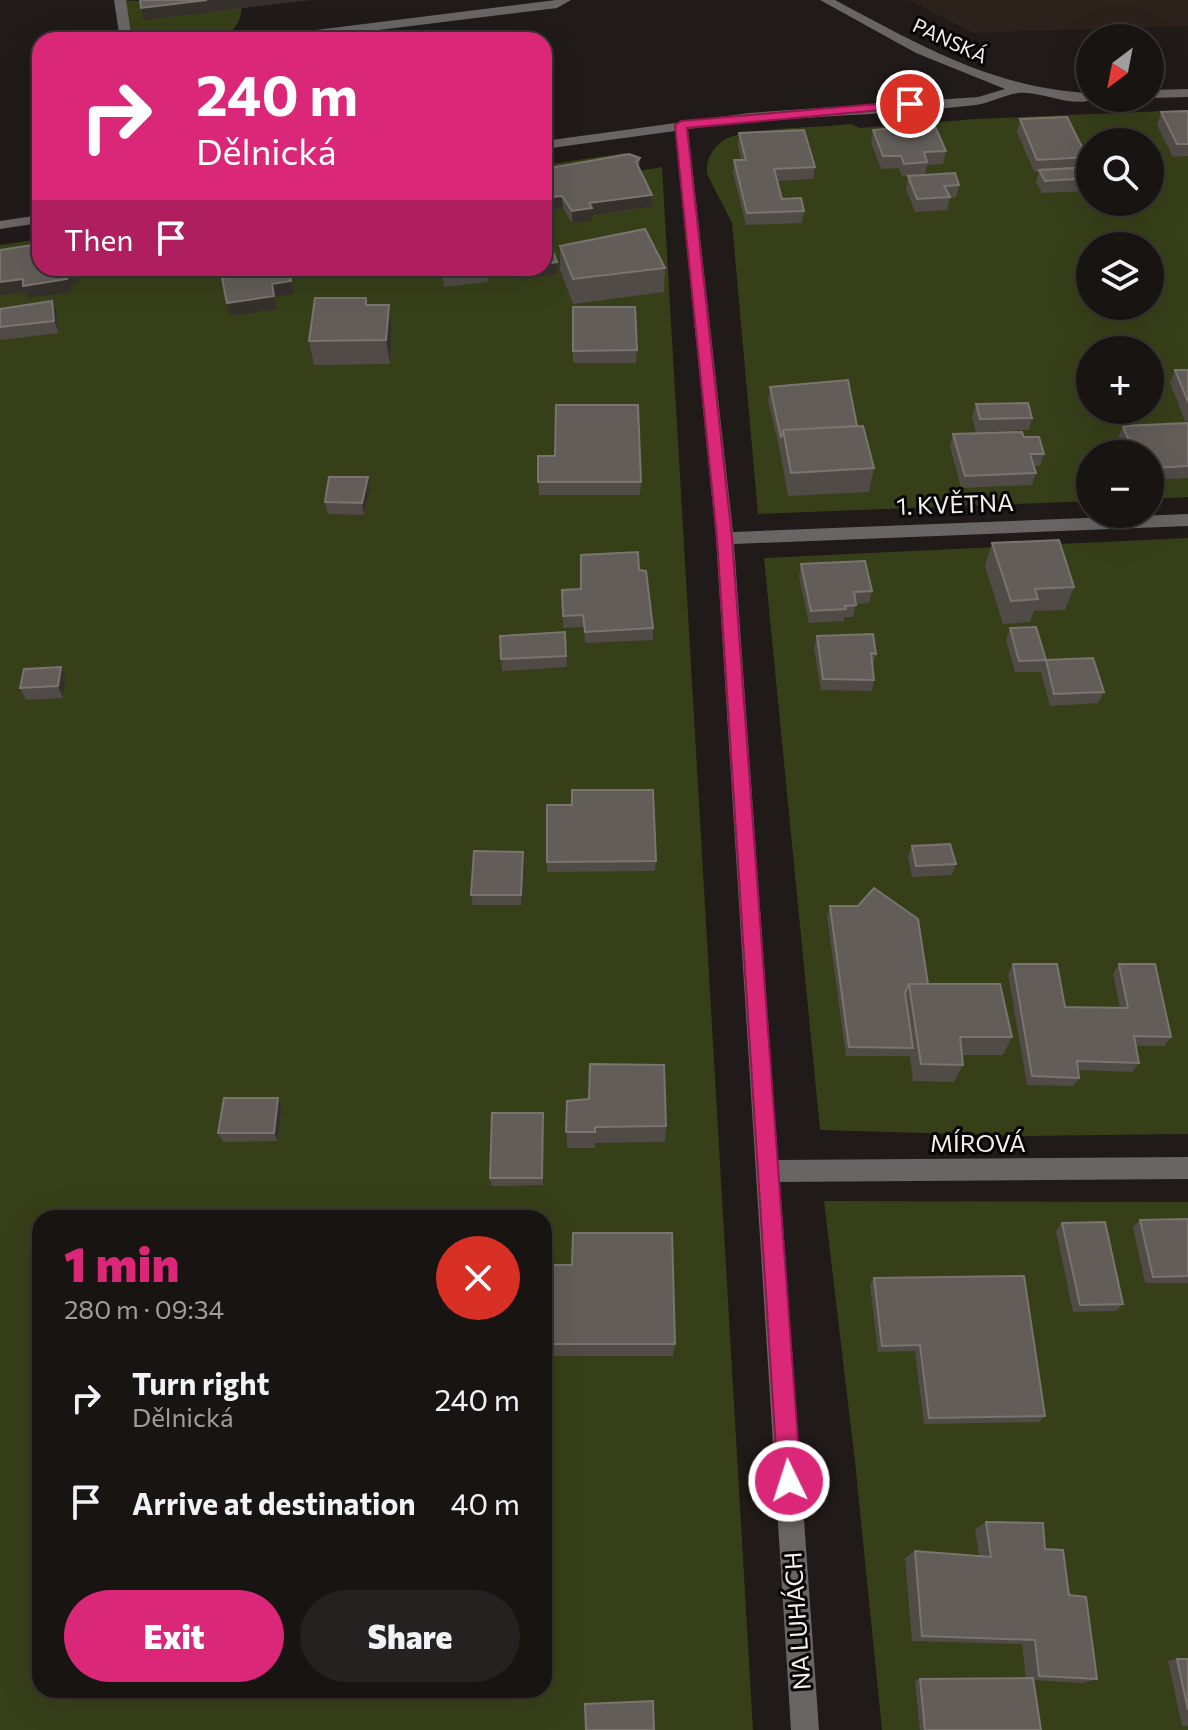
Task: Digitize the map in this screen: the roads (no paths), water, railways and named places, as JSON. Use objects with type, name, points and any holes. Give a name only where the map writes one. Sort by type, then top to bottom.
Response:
[{"type":"street","points":[[120,0],[125,32]]},
{"type":"street","points":[[332,32],[557,4],[565,0]]},
{"type":"street","name":"PANSKÁ","points":[[826,0],[940,61],[1017,89]]},
{"type":"street","points":[[552,144],[681,125],[850,107],[979,101],[1017,89],[1076,95]]},
{"type":"street","points":[[1164,94],[1188,93]]},
{"type":"street","name":"NA LUHÁCH","points":[[681,125],[725,538],[805,1730]]},
{"type":"street","points":[[0,225],[32,220]]},
{"type":"street","name":"1. KVĚTNA","points":[[725,538],[1188,520]]},
{"type":"street","name":"MÍROVÁ","points":[[769,1171],[1188,1168]]}]
